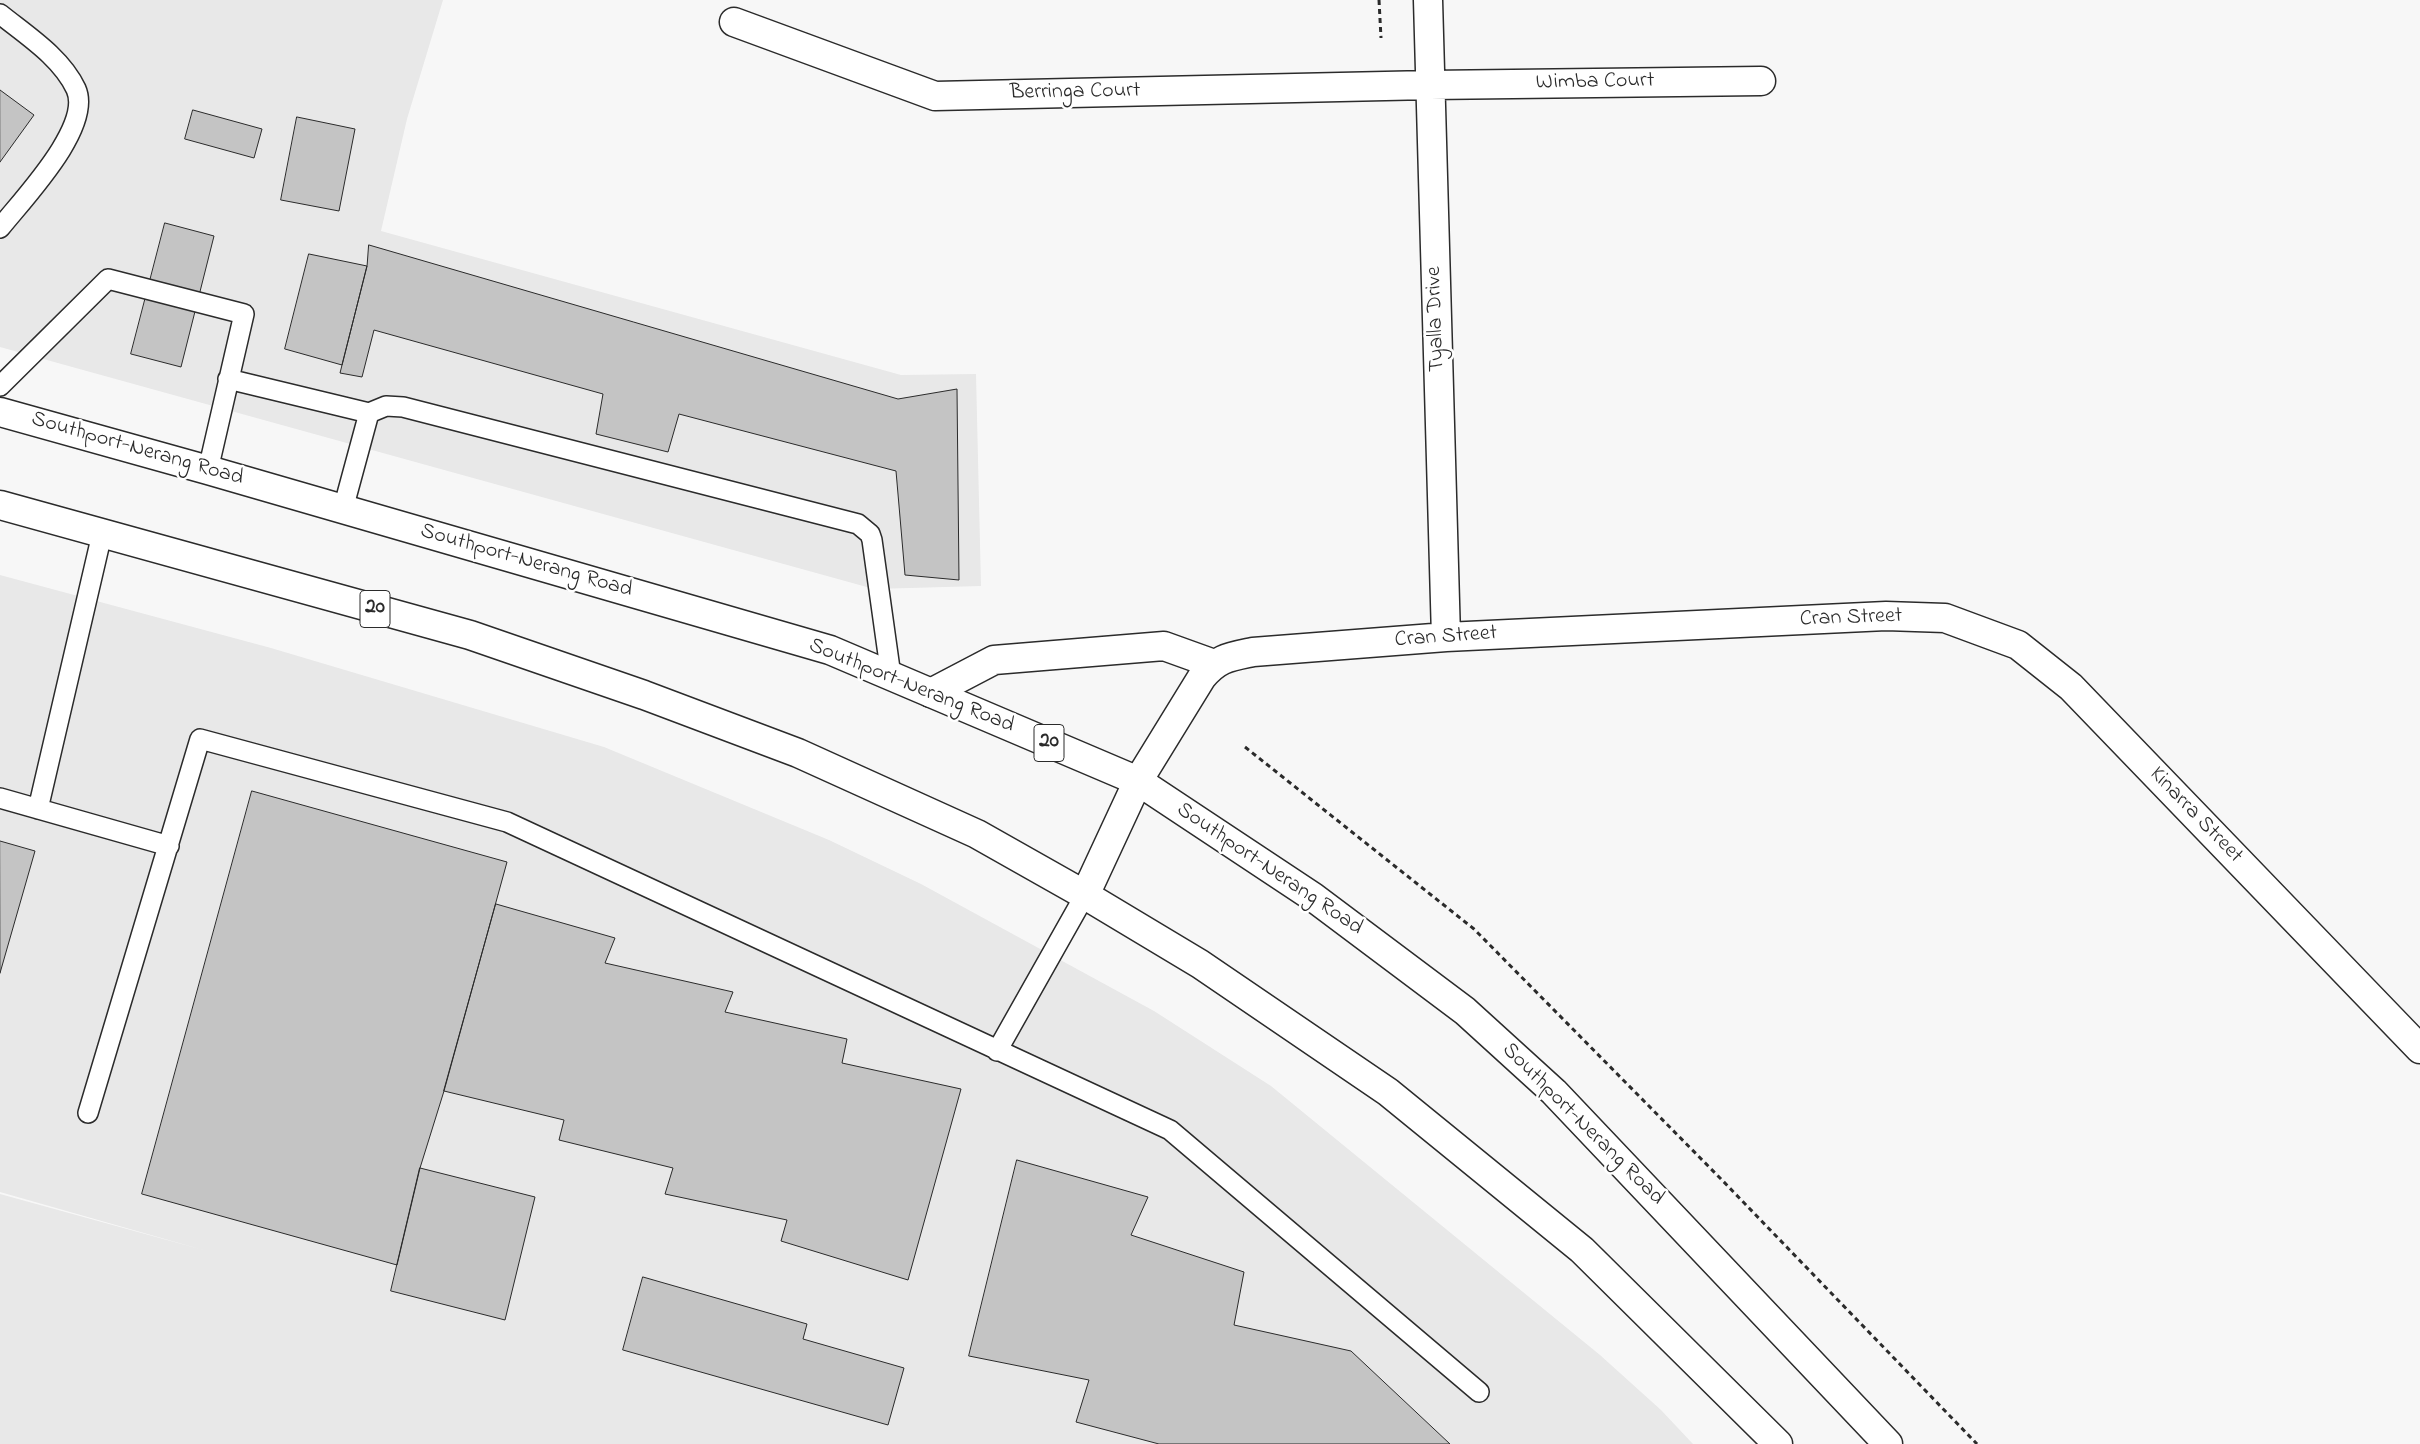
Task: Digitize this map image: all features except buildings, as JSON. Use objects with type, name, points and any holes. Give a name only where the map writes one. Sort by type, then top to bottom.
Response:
[{"type":"main road","name":"Tyalla Drive","points":[[1428,0],[1446,637]]},
{"type":"main road","name":"Berringa Court","points":[[734,22],[936,96],[1430,85]]},
{"type":"main road","name":"Wimba Court","points":[[1430,85],[1761,81]]},
{"type":"main road","name":"Southport-Nerang Road","points":[[0,412],[208,470],[830,650],[1138,781],[1313,897],[1472,1017],[1554,1092],[1888,1444]]},
{"type":"main road","name":"20","points":[[0,504],[102,534],[470,635],[644,695],[798,753],[977,834],[1085,895],[1200,964],[1388,1092],[1582,1250],[1778,1444]]},
{"type":"main road","name":"Cran Street","points":[[1085,895],[1138,781],[1202,677],[1214,664],[1228,657],[1253,652],[1446,637],[1886,616],[1946,618]]},
{"type":"main road","name":"Kinarra Street","points":[[1946,618],[2018,645],[2071,687],[2420,1049]]},
{"type":"main road","points":[[931,693],[994,660],[1164,646],[1214,664]]},
{"type":"lane","points":[[0,14],[48,54],[72,82],[77,91],[78,101],[75,124],[64,144],[0,228]]},
{"type":"lane","points":[[0,386],[108,279],[244,314],[208,470]]},
{"type":"lane","points":[[228,379],[369,413],[386,406],[403,407],[858,524],[870,534],[872,540],[891,676]]},
{"type":"lane","points":[[343,509],[369,413]]},
{"type":"lane","points":[[38,809],[102,534]]},
{"type":"lane","points":[[88,1113],[200,739],[507,822],[1170,1130],[1479,1392]]},
{"type":"lane","points":[[0,798],[169,846]]},
{"type":"lane","points":[[997,1051],[1085,895]]},
{"type":"path","points":[[1379,0],[1381,38]]},
{"type":"path","points":[[1245,747],[1474,929],[1721,1179],[1977,1444]]},
{"type":"shaded area","points":[[0,0],[443,0],[407,119],[381,231],[901,375],[976,374],[981,586],[874,589],[0,347]]},
{"type":"shaded area","points":[[0,575],[271,648],[604,747],[829,840],[921,884],[1154,1011],[1271,1086],[1600,1355],[1661,1410],[1693,1444],[0,1444],[0,1194],[207,1251],[0,1192]]}]
